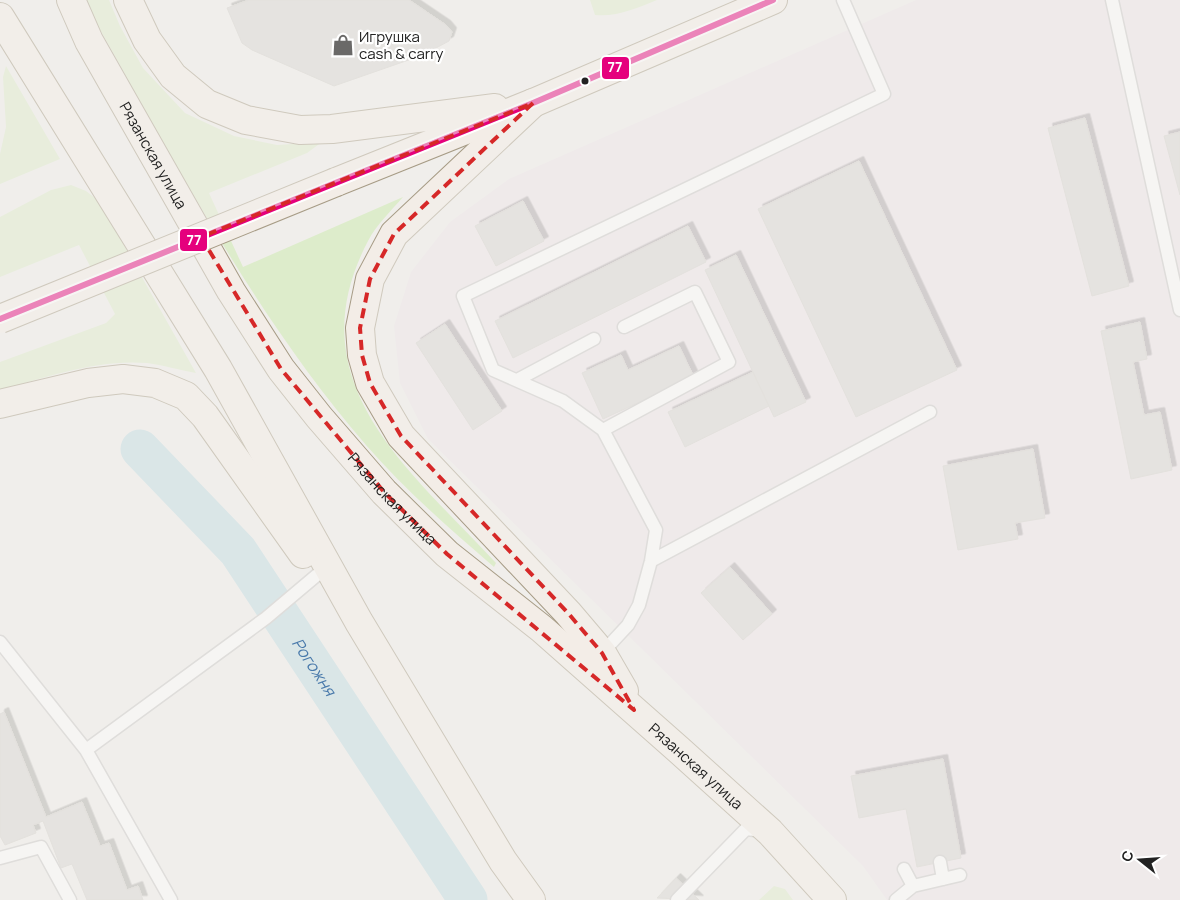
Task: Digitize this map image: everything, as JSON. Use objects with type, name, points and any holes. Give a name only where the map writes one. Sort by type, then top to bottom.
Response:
[{"type":"main road","name":"Рязанская улица","points":[[71,0],[89,41],[231,291],[280,368],[319,417],[384,492],[447,554],[542,629],[770,832],[828,896]]},
{"type":"main road","points":[[128,0],[148,40],[173,76],[208,104],[246,120],[300,130],[332,129],[533,103]]},
{"type":"main road","points":[[0,319],[533,103],[773,0]]},
{"type":"main road","points":[[0,16],[218,369],[359,622],[504,861],[531,900]]},
{"type":"main road","points":[[533,103],[394,234],[370,278],[360,328],[362,355],[370,383],[401,436],[568,613],[602,653],[634,710]]},
{"type":"main road","points":[[0,404],[88,383],[123,379],[155,382],[186,396],[205,416],[317,575],[359,622]]},
{"type":"lane","points":[[602,653],[628,625],[639,605],[651,561],[656,530],[603,430],[563,401],[493,370],[463,296],[884,94],[844,0]]},
{"type":"lane","points":[[1112,0],[1180,310]]},
{"type":"lane","points":[[603,430],[729,362],[695,292],[624,328]]},
{"type":"lane","points":[[517,380],[594,339]]},
{"type":"lane","points":[[651,561],[930,412]]},
{"type":"lane","points":[[86,750],[266,618],[317,575]]},
{"type":"lane","points":[[0,642],[86,750],[171,900]]},
{"type":"lane","points":[[676,900],[746,829],[770,832]]},
{"type":"lane","points":[[0,858],[42,847],[70,900]]},
{"type":"lane","points":[[940,862],[943,879]]},
{"type":"lane","points":[[904,869],[913,886]]},
{"type":"lane","points":[[896,900],[913,886],[960,875]]},
{"type":"highlighted area","points":[[533,103],[394,234],[370,279],[360,328],[362,355],[370,383],[401,436],[568,613],[602,653],[634,710],[447,554],[384,492],[281,369],[201,237]]},
{"type":"shaded area","points":[[916,0],[1180,0],[1180,900],[887,900],[863,866],[428,439],[400,383],[394,326],[411,272],[450,222],[509,179]]},
{"type":"green space","points":[[86,0],[109,0],[120,26],[143,68],[185,113],[234,136],[277,145],[322,142],[307,153],[209,193],[243,267],[403,197],[371,235],[349,291],[345,338],[353,380],[372,420],[398,457],[429,493],[496,563],[494,567],[460,538],[381,462],[327,397],[290,347],[255,295],[190,189],[98,26]]},
{"type":"green space","points":[[590,0],[657,0],[612,15],[595,15]]},
{"type":"green space","points":[[6,66],[60,159],[0,184],[0,154],[6,127],[3,77]]},
{"type":"green space","points":[[71,185],[86,191],[99,201],[196,373],[147,363],[128,362],[72,370],[0,390],[0,362],[106,323],[115,314],[79,245],[0,277],[0,217],[51,190]]},
{"type":"green space","points":[[774,886],[785,889],[793,900],[759,900]]},
{"type":"building","name":"Игрушка cash & carry","points":[[249,0],[409,0],[446,25],[452,32],[449,41],[423,55],[334,86],[252,50],[242,43],[227,8]]},
{"type":"building","points":[[1085,118],[1129,286],[1092,296],[1048,128]]},
{"type":"building","points":[[1180,132],[1180,195],[1164,136]]},
{"type":"building","points":[[859,161],[957,370],[856,417],[758,209]]},
{"type":"building","points":[[523,201],[544,241],[496,266],[475,226]]},
{"type":"building","points":[[688,226],[706,262],[513,358],[495,321]]},
{"type":"building","points":[[736,255],[806,402],[774,417],[705,270]]},
{"type":"building","points":[[1140,322],[1147,359],[1133,362],[1144,415],[1160,412],[1172,470],[1131,479],[1101,331]]},
{"type":"building","points":[[445,324],[502,411],[473,430],[416,343]]},
{"type":"building","points":[[679,346],[694,377],[603,419],[582,373],[621,355],[628,370]]},
{"type":"building","points":[[753,372],[769,406],[685,447],[668,412]]},
{"type":"building","points":[[1033,449],[1045,518],[1015,523],[1018,539],[958,550],[943,466]]},
{"type":"building","points":[[730,567],[772,614],[743,640],[701,593]]},
{"type":"building","points":[[4,712],[46,817],[82,802],[100,846],[109,843],[127,890],[138,886],[143,900],[87,900],[72,864],[61,868],[43,821],[33,825],[36,833],[5,845],[0,836],[0,714]]},
{"type":"building","points":[[943,759],[961,858],[917,867],[906,809],[859,818],[851,776]]},
{"type":"building","points":[[676,878],[699,900],[657,898]]},
{"type":"waterway","name":"Рогожня","points":[[140,449],[238,551],[468,900]]},
{"type":"transit line","name":"77","points":[[0,319],[533,103],[773,0]]},
{"type":"place","name":"Игрушка cash & carry","points":[[343,45]]}]
